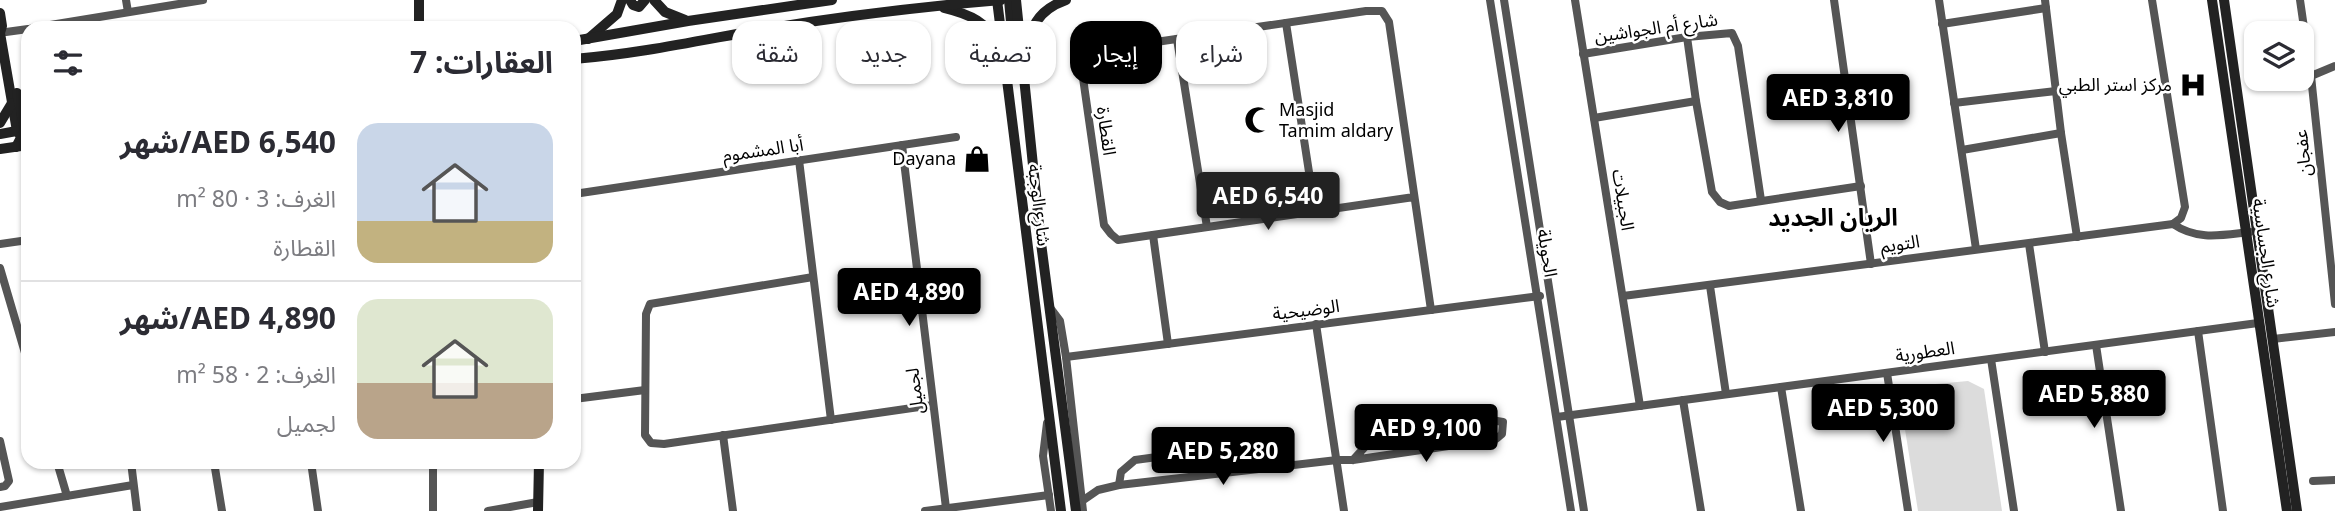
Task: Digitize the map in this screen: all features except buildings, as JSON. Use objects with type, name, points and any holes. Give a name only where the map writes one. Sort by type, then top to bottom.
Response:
[{"type":"street","points":[[126,0],[128,12]]},
{"type":"street","points":[[73,21],[203,0]]},
{"type":"street","points":[[419,0],[419,21]]},
{"type":"street","points":[[587,40],[618,13],[622,0]]},
{"type":"street","points":[[630,0],[633,5],[639,7],[645,0]]},
{"type":"street","points":[[654,0],[665,12],[688,21]]},
{"type":"street","points":[[581,40],[688,21],[832,0]]},
{"type":"street","points":[[581,58],[649,51],[932,3],[998,0]]},
{"type":"street","name":"شارع الوجبة","points":[[998,0],[1000,21]]},
{"type":"street","points":[[1009,0],[1030,192],[1041,243]]},
{"type":"street","name":"شارع الوجبة","points":[[1016,0],[1018,21]]},
{"type":"street","points":[[1036,21],[1047,7],[1066,0]]},
{"type":"street","name":"الحويلة","points":[[1490,0],[1571,511]]},
{"type":"street","name":"الحويلة","points":[[1504,0],[1584,511]]},
{"type":"street","name":"الجبيلات","points":[[1575,0],[1640,406]]},
{"type":"street","points":[[1834,0],[1871,264]]},
{"type":"street","points":[[1939,0],[1976,249]]},
{"type":"street","name":"التويم","points":[[1623,296],[2172,224],[2181,218],[2185,207],[2152,0]]},
{"type":"street","name":"شارع الجساسية","points":[[2212,0],[2287,511]]},
{"type":"street","name":"شارع الجساسية","points":[[2224,0],[2297,511]]},
{"type":"street","name":"عفجان","points":[[2300,0],[2303,21]]},
{"type":"street","points":[[932,3],[979,21]]},
{"type":"street","points":[[1942,24],[2046,4],[2061,133],[2077,237]]},
{"type":"street","name":"القطارة","points":[[1267,26],[1366,11],[1381,11],[1389,22],[1432,310]]},
{"type":"street","points":[[0,13],[4,29]]},
{"type":"street","points":[[1286,23],[1315,211]]},
{"type":"street","points":[[21,28],[4,29],[0,33],[21,126]]},
{"type":"street","name":"شارع أم الجواشين","points":[[1583,54],[1687,37],[1732,33],[1735,37],[1761,200]]},
{"type":"street","points":[[1687,37],[1715,199],[1729,206],[1861,186]]},
{"type":"street","name":"القطارة","points":[[1176,39],[1095,51],[1084,57],[1082,71],[1104,225],[1118,240],[1414,197]]},
{"type":"street","points":[[2314,75],[2335,66]]},
{"type":"street","name":"شارع الوجبة","points":[[1006,84],[1061,511]]},
{"type":"street","name":"شارع الوجبة","points":[[1024,84],[1041,243],[1079,506],[1083,511]]},
{"type":"street","points":[[1184,84],[1207,227]]},
{"type":"street","points":[[1954,103],[2056,91]]},
{"type":"street","name":"عفجان","points":[[2313,91],[2335,303]]},
{"type":"street","points":[[1507,103],[1520,101]]},
{"type":"street","points":[[1594,118],[1696,101]]},
{"type":"street","points":[[15,102],[21,107]]},
{"type":"street","points":[[0,123],[15,102]]},
{"type":"street","points":[[1962,150],[2061,133]]},
{"type":"street","points":[[0,134],[21,138]]},
{"type":"street","name":"أبا المشموم","points":[[581,193],[956,137]]},
{"type":"street","points":[[0,149],[21,139]]},
{"type":"street","name":"لجميل","points":[[902,145],[946,508]]},
{"type":"street","points":[[799,160],[831,420]]},
{"type":"street","points":[[2172,224],[2183,231],[2201,236],[2257,232]]},
{"type":"street","points":[[1153,235],[1168,344]]},
{"type":"street","points":[[0,244],[21,241]]},
{"type":"street","points":[[2029,244],[2045,352]]},
{"type":"street","points":[[0,268],[21,339]]},
{"type":"street","points":[[813,277],[650,304],[646,314],[645,435],[651,443],[664,444],[933,405]]},
{"type":"street","points":[[1710,286],[1726,394]]},
{"type":"street","name":"الوضيحية","points":[[1066,357],[1550,294]]},
{"type":"street","name":"شارع الوجبة","points":[[1050,308],[1060,321],[1066,357],[1080,480],[1079,506]]},
{"type":"street","name":"العطورية","points":[[1557,417],[2258,323]]},
{"type":"street","points":[[1316,324],[1345,511]]},
{"type":"street","points":[[2198,331],[2223,511]]},
{"type":"street","points":[[2273,339],[2335,332]]},
{"type":"street","points":[[2096,345],[2121,511]]},
{"type":"street","points":[[1991,359],[2014,511]]},
{"type":"street","points":[[1887,373],[1908,511]]},
{"type":"street","points":[[1781,387],[1801,511]]},
{"type":"street","points":[[581,398],[645,390]]},
{"type":"street","points":[[1683,400],[1700,511]]},
{"type":"street","name":"شارع الوجبة","points":[[1048,413],[1043,456],[1051,511]]},
{"type":"street","points":[[1080,480],[1091,486],[1104,488],[1353,460],[1496,439],[1502,434],[1503,422],[1490,420],[1389,432],[1374,437],[1353,460]]},
{"type":"street","points":[[723,435],[733,511]]},
{"type":"street","points":[[0,441],[9,481],[0,487]]},
{"type":"street","points":[[1119,485],[1121,472],[1135,460],[1260,443],[1271,442],[1277,446],[1279,455],[1276,467]]},
{"type":"street","points":[[59,469],[67,496]]},
{"type":"street","points":[[132,469],[137,511]]},
{"type":"street","points":[[215,469],[222,511]]},
{"type":"street","points":[[312,469],[318,511]]},
{"type":"street","points":[[433,469],[433,511]]},
{"type":"street","points":[[488,511],[538,506],[539,469]]},
{"type":"street","points":[[2313,481],[2335,480]]},
{"type":"street","points":[[0,506],[133,485]]},
{"type":"street","points":[[1079,506],[1104,488]]},
{"type":"street","points":[[925,511],[1049,495]]},
{"type":"shaded area","points":[[1968,381],[1984,389],[2002,511],[1918,511],[1900,398],[1914,386]]},
{"type":"place","name":"مركز استر الطبي","points":[[2193,85]]},
{"type":"place","name":"Masjid Tamim aldary","points":[[1258,120]]},
{"type":"place","name":"Dayana","points":[[977,159]]},
{"type":"district","name":"الريان الجديد","points":[[1833,218]]}]
